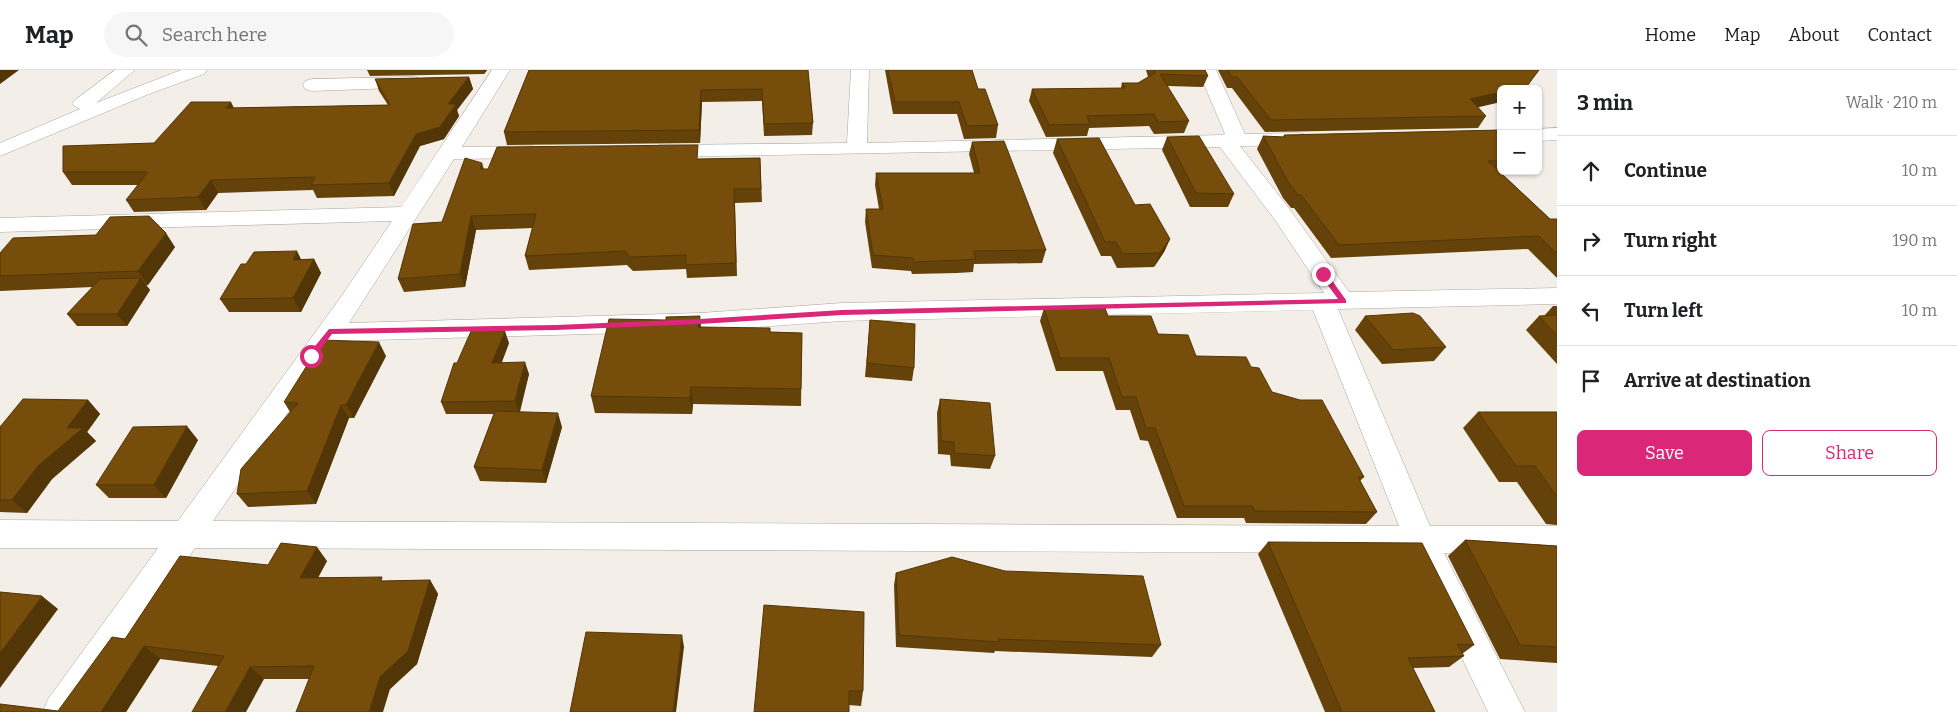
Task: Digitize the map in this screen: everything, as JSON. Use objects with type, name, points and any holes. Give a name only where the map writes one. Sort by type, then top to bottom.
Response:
[{"type":"street","points":[[36,133],[76,108],[126,70]]},
{"type":"street","points":[[0,150],[36,133],[198,70]]},
{"type":"street","points":[[857,149],[860,70]]},
{"type":"street","points":[[1207,70],[1232,140],[1283,216],[1333,302],[1421,541],[1507,712]]},
{"type":"street","points":[[61,712],[329,332],[409,214],[489,78]]},
{"type":"street","points":[[312,85],[436,82]]},
{"type":"street","points":[[1542,135],[1557,134]]},
{"type":"street","points":[[642,151],[857,149],[1316,139]]},
{"type":"street","points":[[446,153],[554,152]]},
{"type":"street","points":[[0,225],[409,214]]},
{"type":"street","points":[[329,332],[700,322],[842,312],[1557,296]]},
{"type":"street","points":[[0,534],[1388,539],[1421,541],[1557,540]]},
{"type":"building","points":[[529,70],[808,70],[813,123],[764,124],[762,89],[701,90],[699,130],[504,132]]},
{"type":"building","points":[[888,70],[972,70],[978,89],[985,89],[998,125],[967,126],[959,102],[895,102]]},
{"type":"building","points":[[1154,70],[1205,70],[1208,76],[1160,74],[1189,121],[1158,122],[1154,114],[1087,116],[1090,124],[1049,125],[1032,89],[1125,88],[1122,83],[1138,83],[1155,73]]},
{"type":"building","points":[[1228,70],[1539,70],[1528,85],[1497,85],[1497,93],[1470,99],[1486,116],[1271,120],[1237,77],[1231,77]]},
{"type":"building","points":[[469,77],[448,104],[456,104],[440,127],[416,134],[389,183],[311,185],[315,177],[211,180],[198,197],[126,200],[148,172],[63,172],[63,146],[154,143],[191,102],[231,102],[226,108],[390,105],[375,79]]},
{"type":"building","points":[[1497,130],[1497,161],[1488,161],[1497,169],[1497,175],[1503,175],[1550,219],[1557,219],[1557,254],[1539,236],[1339,245],[1301,195],[1298,195],[1290,185],[1263,136],[1285,137],[1284,135]]},
{"type":"building","points":[[1199,136],[1234,194],[1196,193],[1167,137]]},
{"type":"building","points":[[1099,138],[1135,205],[1150,204],[1170,239],[1160,253],[1123,254],[1116,242],[1105,242],[1057,139]]},
{"type":"building","points":[[1004,141],[1046,250],[973,251],[976,259],[914,262],[913,258],[873,255],[866,209],[883,209],[876,173],[980,173],[972,142]]},
{"type":"building","points":[[698,145],[697,159],[760,158],[761,189],[734,189],[736,263],[686,265],[686,255],[630,257],[625,251],[525,256],[536,214],[471,216],[460,274],[398,279],[413,224],[442,222],[465,158],[482,163],[480,169],[488,169],[497,147]]},
{"type":"building","points":[[149,216],[166,233],[138,271],[0,276],[0,253],[13,238],[96,235],[110,217]]},
{"type":"building","points":[[297,251],[293,260],[314,259],[293,298],[220,299],[241,264],[246,264],[254,252]]},
{"type":"building","points":[[141,278],[117,314],[67,314],[100,279]]},
{"type":"building","points":[[1044,308],[1105,308],[1108,316],[1151,316],[1158,334],[1188,335],[1196,356],[1246,357],[1251,367],[1259,368],[1272,392],[1300,400],[1322,400],[1364,477],[1358,477],[1377,512],[1255,511],[1252,506],[1184,506],[1155,428],[1146,428],[1136,397],[1122,397],[1109,358],[1060,358]]},
{"type":"building","points":[[1413,313],[1420,316],[1446,347],[1393,350],[1365,316]]},
{"type":"building","points":[[1557,315],[1557,336],[1539,316]]},
{"type":"building","points":[[700,316],[698,327],[770,328],[770,332],[802,333],[801,389],[691,387],[690,398],[591,396],[609,319],[666,320],[666,317]]},
{"type":"building","points":[[870,320],[915,324],[914,368],[867,363]]},
{"type":"building","points":[[472,329],[505,331],[492,363],[525,362],[515,401],[441,402],[454,363],[457,363]]},
{"type":"building","points":[[323,340],[379,342],[346,405],[341,405],[307,491],[237,494],[241,469],[298,403],[284,402]]},
{"type":"building","points":[[23,399],[88,400],[67,428],[83,428],[38,466],[12,500],[0,500],[0,427]]},
{"type":"building","points":[[940,399],[990,403],[995,456],[954,453],[954,442],[941,441]]},
{"type":"building","points":[[495,411],[558,413],[542,470],[474,467]]},
{"type":"building","points":[[1478,412],[1557,412],[1557,497],[1535,466],[1516,466]]},
{"type":"building","points":[[187,426],[154,485],[96,485],[133,427]]},
{"type":"building","points":[[1465,540],[1557,546],[1557,647],[1520,645]]},
{"type":"building","points":[[1268,542],[1422,543],[1474,645],[1457,644],[1464,656],[1408,658],[1435,712],[1342,712]]},
{"type":"building","points":[[281,543],[317,547],[300,578],[382,577],[381,581],[430,580],[408,651],[380,677],[369,712],[296,712],[314,666],[250,667],[225,712],[192,712],[224,656],[144,646],[101,712],[0,712],[0,704],[58,711],[112,637],[125,639],[180,556],[268,565]]},
{"type":"building","points":[[952,557],[1005,571],[1143,576],[1161,645],[998,639],[999,642],[899,635],[896,573]]},
{"type":"building","points":[[0,592],[42,596],[0,653]]},
{"type":"building","points":[[764,605],[864,612],[863,691],[849,691],[849,712],[754,712]]},
{"type":"building","points":[[586,632],[682,635],[673,712],[570,712]]},
{"type":"route","points":[[311,356],[329,332],[700,322],[842,312],[1069,309],[1344,302],[1323,274]]}]
